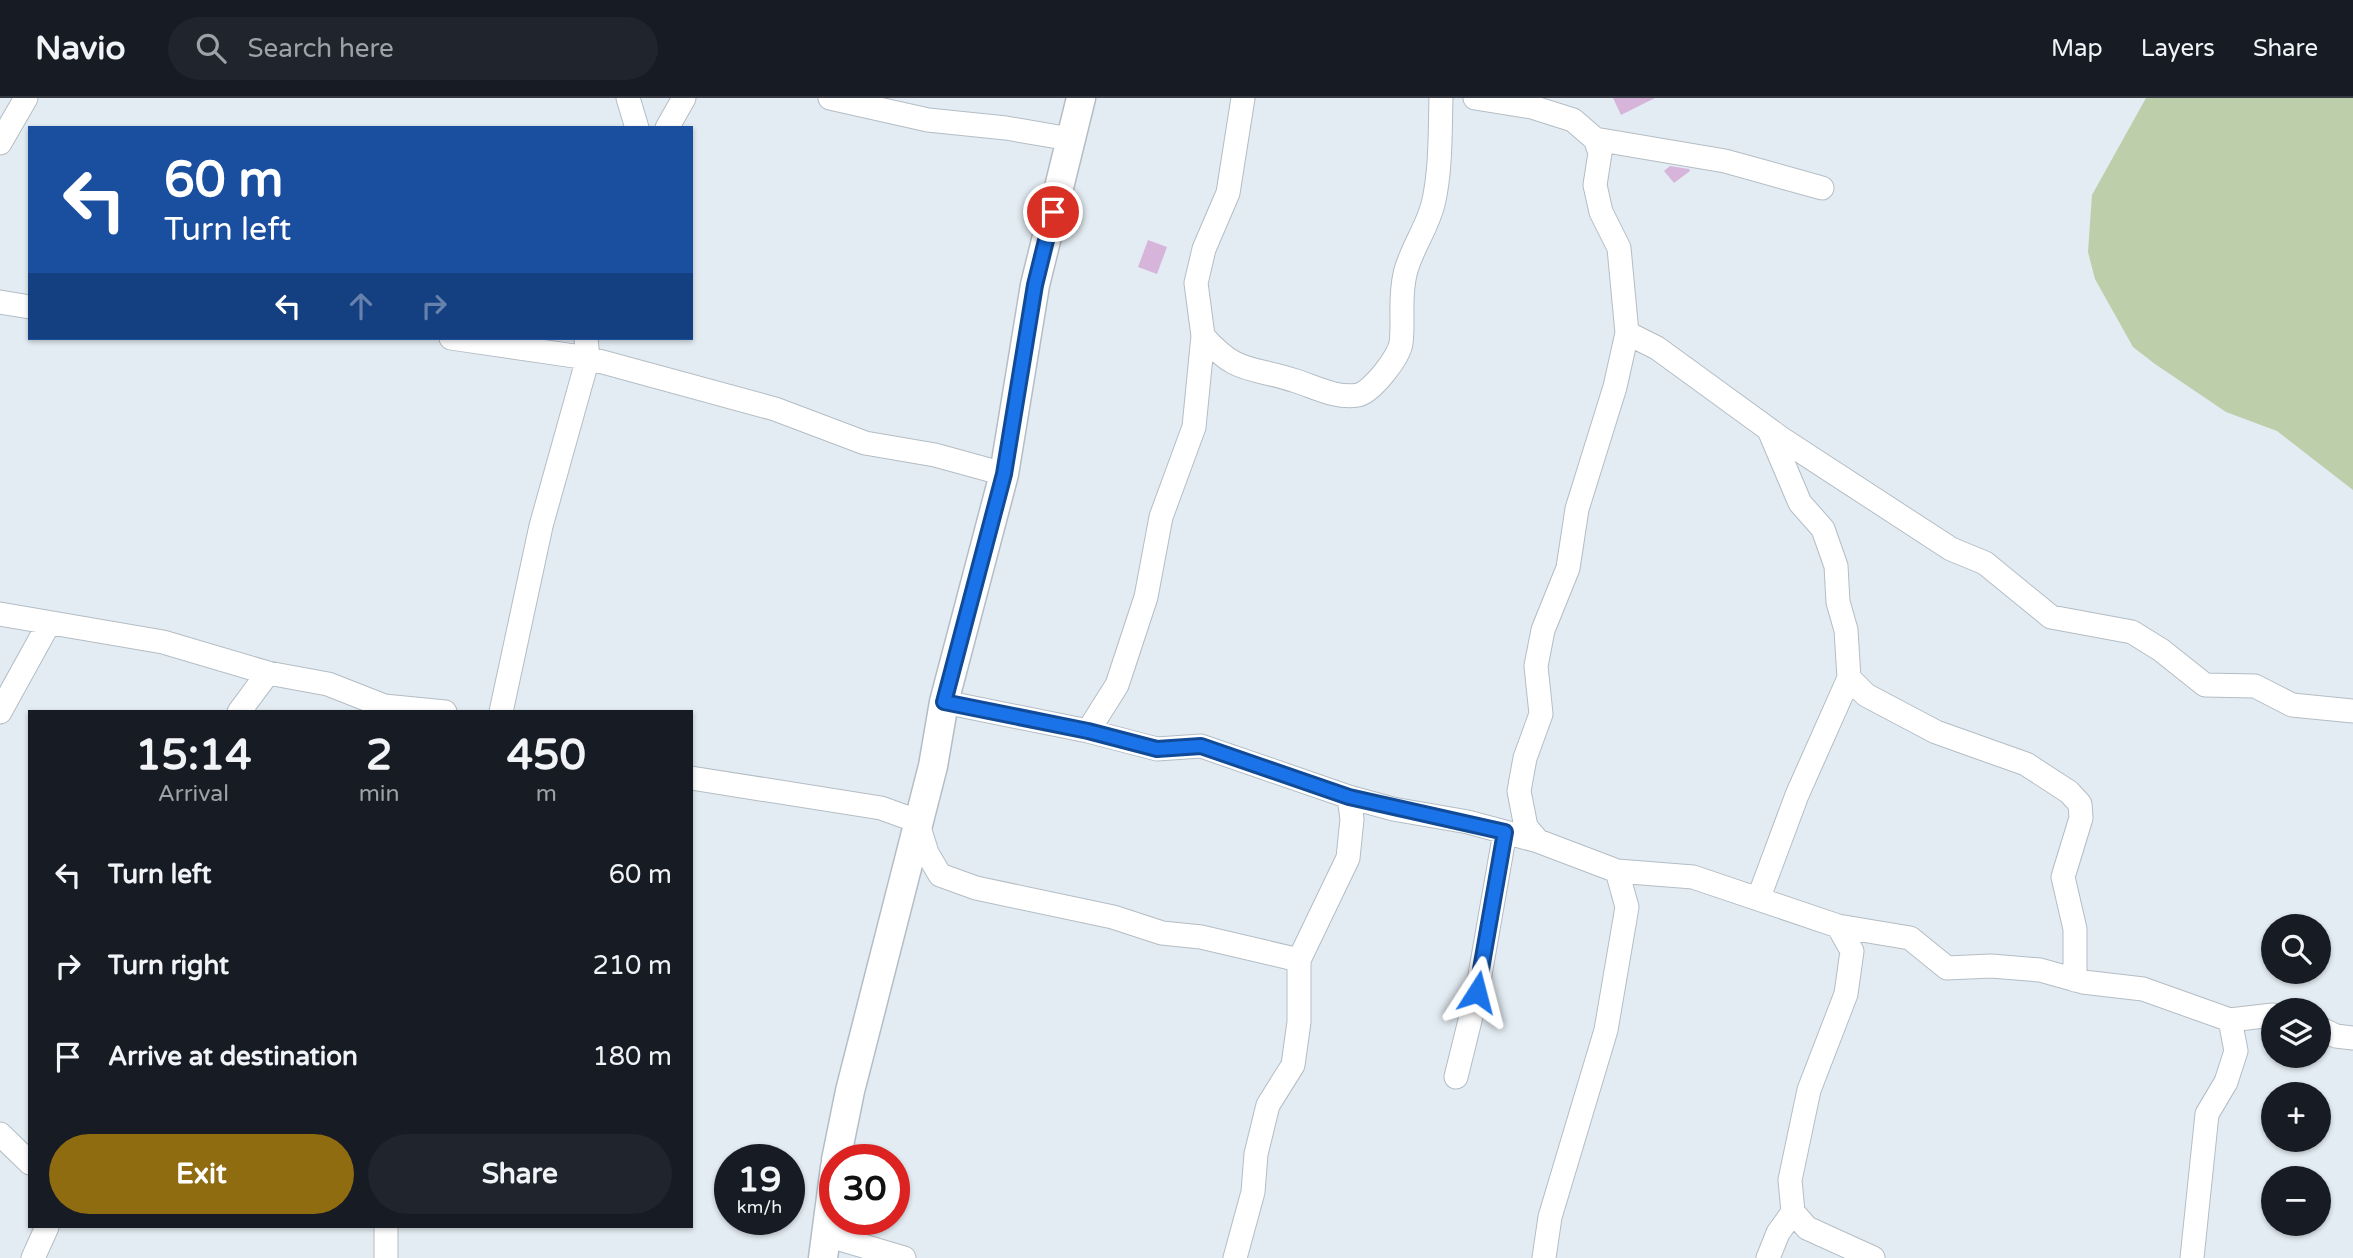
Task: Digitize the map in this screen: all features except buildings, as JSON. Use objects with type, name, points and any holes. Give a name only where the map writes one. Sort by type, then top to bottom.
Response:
[{"type":"street","points":[[0,143],[26,98]]},
{"type":"street","points":[[628,98],[636,126]]},
{"type":"street","points":[[668,126],[684,98]]},
{"type":"street","points":[[830,98],[928,120],[1006,128],[1070,139]]},
{"type":"street","points":[[840,1144],[917,821],[933,766],[944,702],[1004,474],[1035,285],[1081,98]]},
{"type":"street","points":[[1088,731],[1117,685],[1146,597],[1161,517],[1194,427],[1203,336],[1196,284],[1204,249],[1228,193],[1243,98]]},
{"type":"street","points":[[1203,336],[1220,355],[1242,369],[1293,380],[1333,394],[1359,395],[1378,382],[1401,345],[1400,305],[1406,271],[1426,229],[1434,199],[1441,98]]},
{"type":"street","points":[[1475,98],[1532,107],[1573,120],[1595,139],[1600,153],[1595,185],[1601,212],[1619,248],[1627,333],[1602,433],[1577,509],[1568,568],[1543,630],[1536,666],[1541,714],[1525,758],[1519,791],[1526,827],[1538,841]]},
{"type":"street","points":[[1595,139],[1726,160],[1822,188]]},
{"type":"street","points":[[0,303],[28,307]]},
{"type":"street","points":[[1627,333],[1657,348],[1769,430],[1951,549],[1985,563],[2051,617],[2132,632],[2161,650],[2205,685],[2255,686],[2292,705],[2353,711]]},
{"type":"street","points":[[478,340],[587,348],[775,409],[865,443],[936,456],[1004,474]]},
{"type":"street","points":[[501,710],[541,526],[587,348]]},
{"type":"street","points":[[1759,897],[1797,795],[1849,678],[1846,630],[1838,603],[1836,566],[1823,529],[1800,503],[1769,430]]},
{"type":"street","points":[[0,614],[48,625],[163,642],[268,673],[328,684],[384,706],[425,710]]},
{"type":"street","points":[[0,712],[48,625]]},
{"type":"street","points":[[240,710],[268,673]]},
{"type":"street","points":[[1849,678],[1866,695],[1936,732],[2026,764],[2069,792],[2080,804],[2081,818],[2063,877],[2075,929],[2075,980]]},
{"type":"street","points":[[944,702],[1088,731],[1157,749],[1201,746],[1349,797],[1538,841],[1617,871],[1693,877],[1839,926],[1910,938],[1947,968],[1991,966],[2040,970],[2075,980],[2143,989],[2230,1020],[2261,1016]]},
{"type":"street","points":[[693,778],[881,808],[917,821]]},
{"type":"street","points":[[1235,1258],[1253,1192],[1256,1154],[1268,1105],[1293,1065],[1298,1022],[1299,960],[1348,858],[1352,819],[1349,797]]},
{"type":"street","points":[[917,821],[927,853],[940,875],[976,888],[1100,914],[1162,933],[1201,937],[1299,960]]},
{"type":"street","points":[[1457,1077],[1477,992],[1505,832]]},
{"type":"street","points":[[1544,1258],[1550,1217],[1608,1019],[1627,907],[1617,871]]},
{"type":"street","points":[[1839,926],[1852,951],[1847,984],[1809,1090],[1790,1180],[1793,1212],[1807,1228],[1873,1258]]},
{"type":"street","points":[[2192,1258],[2207,1114],[2226,1082],[2236,1051],[2230,1020]]},
{"type":"street","points":[[2331,1034],[2353,1038]]},
{"type":"street","points":[[0,1134],[28,1161]]},
{"type":"street","points":[[1768,1258],[1778,1233],[1793,1212]]},
{"type":"street","points":[[33,1258],[47,1228]]},
{"type":"street","points":[[386,1228],[386,1258]]},
{"type":"street","points":[[825,1246],[904,1258]]},
{"type":"green space","points":[[2146,98],[2353,98],[2353,490],[2277,431],[2226,412],[2133,347],[2095,279],[2088,252],[2092,195]]},
{"type":"route","points":[[1053,212],[1035,285],[1004,474],[944,702],[1088,731],[1157,749],[1201,746],[1349,797],[1505,832],[1477,992]]}]
